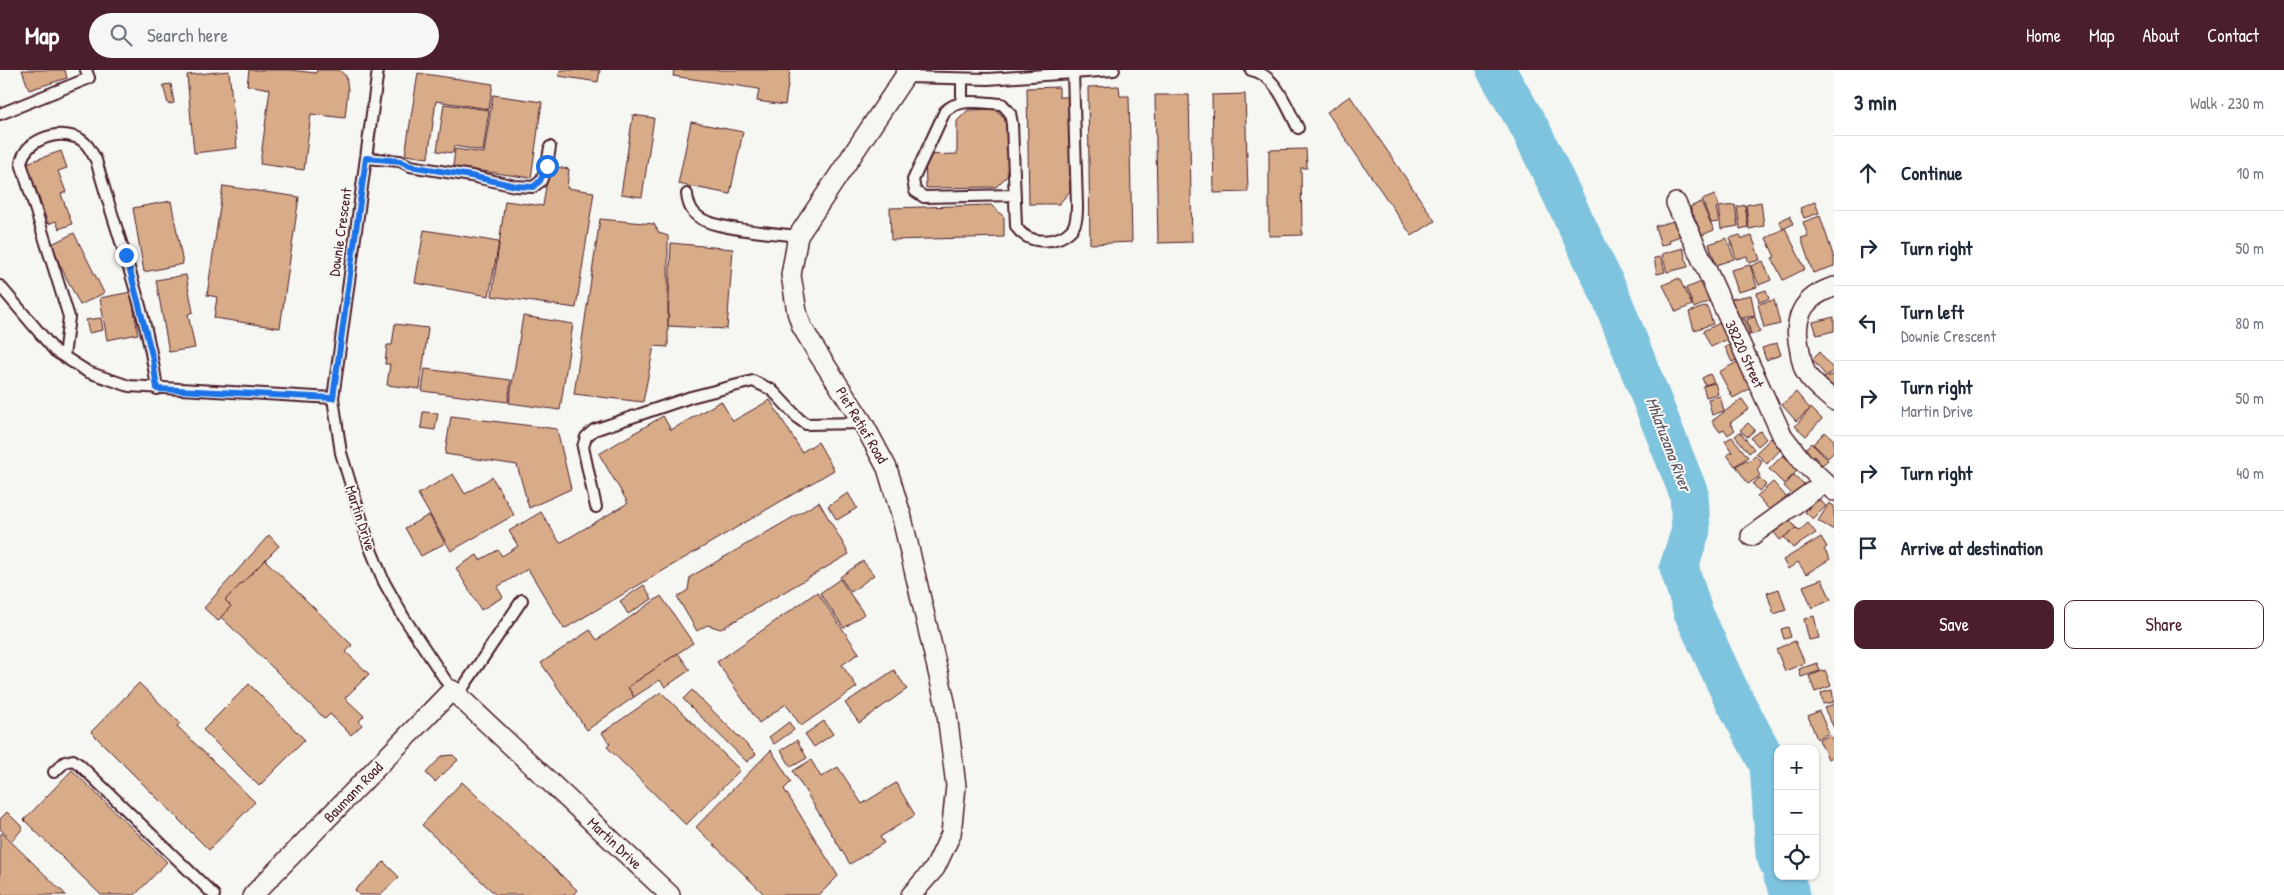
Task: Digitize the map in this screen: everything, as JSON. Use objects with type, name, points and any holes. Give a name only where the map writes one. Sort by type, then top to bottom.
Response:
[{"type":"street","name":"Piet Retief Road","points":[[908,73],[798,236],[791,275],[797,312],[815,350],[863,423],[887,468],[902,518],[937,661],[951,735],[956,786],[951,834],[935,868],[911,895]]},
{"type":"street","name":"38220 Street","points":[[1676,203],[1782,435],[1802,461],[1829,487]]},
{"type":"street","points":[[1834,287],[1824,290],[1807,303],[1801,312],[1796,335],[1806,373],[1834,401]]},
{"type":"street","points":[[1750,536],[1829,487]]},
{"type":"street","name":"Baumann Road","points":[[253,895],[455,692]]},
{"type":"street","name":"Martin Drive","points":[[455,692],[670,895]]},
{"type":"lane","points":[[0,114],[88,78],[86,70]]},
{"type":"lane","name":"Downie Crescent","points":[[333,398],[378,70]]},
{"type":"lane","points":[[908,73],[962,80],[1114,70]]},
{"type":"lane","points":[[1250,70],[1266,77],[1275,86],[1298,128]]},
{"type":"lane","points":[[1014,195],[924,197],[916,191],[913,180],[945,111],[952,104],[962,102],[1002,104],[1010,113],[1016,226],[1020,233],[1036,241],[1065,235],[1075,223],[1077,206],[1073,72]]},
{"type":"lane","points":[[962,80],[962,102]]},
{"type":"lane","points":[[64,356],[69,317],[21,163],[23,153],[31,144],[43,138],[60,135],[76,137],[84,142],[96,160],[142,311],[153,359],[157,389]]},
{"type":"lane","points":[[366,158],[400,161],[410,166],[516,186],[533,187],[540,181],[547,166],[550,147]]},
{"type":"lane","points":[[687,194],[688,205],[695,214],[706,221],[750,230],[798,236]]},
{"type":"lane","points":[[0,286],[55,351],[88,372],[129,386],[333,398]]},
{"type":"lane","points":[[596,508],[583,447],[586,437],[594,430],[691,397],[753,381],[772,390],[806,424],[863,423]]},
{"type":"lane","name":"Martin Drive","points":[[333,398],[341,454],[371,550],[384,582],[403,616],[455,692]]},
{"type":"lane","points":[[455,692],[522,600]]},
{"type":"lane","points":[[54,772],[65,762],[73,760],[80,765],[214,895]]},
{"type":"building","points":[[22,70],[65,70],[67,78],[29,90]]},
{"type":"building","points":[[249,70],[290,70],[316,73],[317,70],[339,70],[346,76],[348,90],[345,118],[311,114],[304,170],[260,164],[270,89],[247,85]]},
{"type":"building","points":[[560,70],[600,70],[598,82],[559,76]]},
{"type":"building","points":[[674,70],[790,70],[785,105],[757,101],[759,89],[673,76]]},
{"type":"building","points":[[229,71],[237,148],[194,153],[187,75]]},
{"type":"building","points":[[418,73],[493,84],[489,109],[436,101],[428,158],[405,155]]},
{"type":"building","points":[[171,84],[174,103],[168,104],[163,85]]},
{"type":"building","points":[[1119,86],[1120,96],[1129,96],[1132,242],[1090,244],[1088,87]]},
{"type":"building","points":[[1059,87],[1059,97],[1069,97],[1070,191],[1059,204],[1029,204],[1027,88]]},
{"type":"building","points":[[1245,94],[1248,192],[1214,193],[1212,95]]},
{"type":"building","points":[[493,95],[542,102],[531,178],[453,167],[455,149],[484,153]]},
{"type":"building","points":[[1155,95],[1189,95],[1192,242],[1158,243]]},
{"type":"building","points":[[1350,96],[1435,221],[1412,236],[1327,112]]},
{"type":"building","points":[[444,104],[489,110],[483,151],[454,146],[453,153],[437,151]]},
{"type":"building","points":[[995,109],[1007,120],[1009,174],[996,187],[926,188],[925,155],[957,154],[957,121],[968,110]]},
{"type":"building","points":[[633,115],[654,118],[642,197],[621,194]]},
{"type":"building","points":[[691,122],[743,132],[730,194],[678,184]]},
{"type":"building","points":[[1306,149],[1307,168],[1301,168],[1302,235],[1269,236],[1269,150]]},
{"type":"building","points":[[61,151],[67,168],[58,171],[66,192],[61,194],[72,224],[59,229],[56,221],[48,224],[27,163]]},
{"type":"building","points":[[549,166],[569,169],[567,188],[594,192],[576,308],[492,296],[505,201],[543,206]]},
{"type":"building","points":[[223,186],[299,197],[280,328],[214,318],[217,297],[207,295]]},
{"type":"building","points":[[1715,195],[1719,206],[1716,208],[1719,222],[1711,223],[1702,200]]},
{"type":"building","points":[[171,201],[183,264],[144,272],[133,208]]},
{"type":"building","points":[[1701,202],[1714,230],[1702,235],[1690,207]]},
{"type":"building","points":[[1761,202],[1764,226],[1749,229],[1746,205]]},
{"type":"building","points":[[1815,202],[1819,213],[1804,218],[1800,208]]},
{"type":"building","points":[[991,205],[1004,217],[1004,237],[891,240],[890,208]]},
{"type":"building","points":[[1735,205],[1738,226],[1721,229],[1718,207]]},
{"type":"building","points":[[1745,205],[1748,227],[1740,229],[1737,207]]},
{"type":"building","points":[[1790,216],[1793,224],[1783,229],[1779,221]]},
{"type":"building","points":[[1820,216],[1834,258],[1834,266],[1813,273],[1801,238],[1808,236],[1803,222]]},
{"type":"building","points":[[600,219],[654,224],[659,233],[668,236],[668,347],[654,346],[643,402],[574,394]]},
{"type":"building","points":[[1678,220],[1683,235],[1669,240],[1670,243],[1661,246],[1655,226]]},
{"type":"building","points":[[1785,228],[1805,269],[1783,280],[1772,258],[1775,257],[1766,238]]},
{"type":"building","points":[[424,230],[499,242],[489,296],[415,283]]},
{"type":"building","points":[[74,233],[104,293],[80,305],[50,245]]},
{"type":"building","points":[[1740,235],[1742,239],[1752,236],[1760,260],[1749,263],[1747,256],[1736,259],[1730,238]]},
{"type":"building","points":[[1727,238],[1734,259],[1716,265],[1709,244]]},
{"type":"building","points":[[671,243],[733,249],[727,329],[668,326]]},
{"type":"building","points":[[1683,248],[1688,267],[1667,272],[1662,254]]},
{"type":"building","points":[[1661,257],[1665,272],[1657,274],[1654,258]]},
{"type":"building","points":[[1763,261],[1771,280],[1759,285],[1751,266]]},
{"type":"building","points":[[1750,265],[1757,287],[1738,292],[1731,270]]},
{"type":"building","points":[[186,275],[193,312],[188,314],[195,348],[169,352],[156,280]]},
{"type":"building","points":[[1679,278],[1692,305],[1676,312],[1663,285]]},
{"type":"building","points":[[1707,280],[1715,299],[1694,308],[1686,288]]},
{"type":"building","points":[[1766,290],[1769,299],[1759,302],[1757,293]]},
{"type":"building","points":[[131,292],[138,334],[107,340],[100,298]]},
{"type":"building","points":[[1751,295],[1755,316],[1735,319],[1731,299]]},
{"type":"building","points":[[1774,300],[1780,324],[1764,328],[1758,304]]},
{"type":"building","points":[[1707,306],[1713,324],[1694,330],[1689,312]]},
{"type":"building","points":[[523,316],[573,324],[560,410],[509,403]]},
{"type":"building","points":[[1755,317],[1760,332],[1751,335],[1747,319]]},
{"type":"building","points":[[1834,317],[1834,331],[1817,335],[1813,322]]},
{"type":"building","points":[[101,318],[103,330],[89,333],[86,320]]},
{"type":"building","points":[[1745,319],[1750,335],[1742,337],[1737,321]]},
{"type":"building","points":[[1722,322],[1730,338],[1711,347],[1703,331]]},
{"type":"building","points":[[395,324],[428,328],[420,389],[387,385],[390,364],[385,364],[387,345],[392,345]]},
{"type":"building","points":[[1735,343],[1742,358],[1732,362],[1725,347]]},
{"type":"building","points":[[1777,343],[1781,355],[1766,360],[1762,348]]},
{"type":"building","points":[[1819,352],[1834,370],[1826,376],[1812,359]]},
{"type":"building","points":[[1739,361],[1753,387],[1733,398],[1719,372]]},
{"type":"building","points":[[425,369],[511,380],[508,402],[422,391]]},
{"type":"building","points":[[1710,374],[1714,382],[1705,385],[1702,378]]},
{"type":"building","points":[[1834,374],[1834,389],[1823,378]]},
{"type":"building","points":[[1715,383],[1718,394],[1706,397],[1703,386]]},
{"type":"building","points":[[1796,392],[1810,409],[1796,421],[1782,405]]},
{"type":"building","points":[[1720,396],[1724,411],[1712,415],[1708,399]]},
{"type":"building","points":[[1742,399],[1749,409],[1730,423],[1735,430],[1728,435],[1724,429],[1720,432],[1712,421]]},
{"type":"building","points":[[770,400],[802,452],[818,442],[834,470],[564,629],[528,569],[497,587],[503,597],[481,610],[456,568],[477,555],[480,560],[498,550],[502,556],[518,546],[509,531],[541,512],[560,543],[628,503],[599,454],[663,416],[671,430],[721,401],[733,421]]},
{"type":"building","points":[[1811,408],[1822,419],[1806,436],[1795,426]]},
{"type":"building","points":[[423,412],[438,413],[435,430],[421,428]]},
{"type":"building","points":[[451,416],[557,429],[571,489],[529,508],[517,465],[445,454]]},
{"type":"building","points":[[1748,423],[1755,430],[1747,437],[1740,430]]},
{"type":"building","points":[[1760,431],[1766,439],[1758,446],[1751,438]]},
{"type":"building","points":[[1740,432],[1754,449],[1749,453],[1735,436]]},
{"type":"building","points":[[1825,432],[1834,440],[1834,452],[1828,458],[1813,444]]},
{"type":"building","points":[[1732,437],[1748,457],[1735,466],[1727,455],[1732,452],[1725,441]]},
{"type":"building","points":[[1771,438],[1782,448],[1767,464],[1756,453]]},
{"type":"building","points":[[1811,443],[1828,460],[1822,465],[1814,456],[1810,459],[1803,451]]},
{"type":"building","points":[[1755,455],[1762,462],[1757,470],[1760,476],[1748,484],[1736,466],[1746,460],[1749,461]]},
{"type":"building","points":[[1783,455],[1798,470],[1784,484],[1769,469]]},
{"type":"building","points":[[453,474],[465,494],[492,477],[514,515],[451,551],[418,494]]},
{"type":"building","points":[[1794,475],[1805,485],[1794,496],[1784,486]]},
{"type":"building","points":[[1759,478],[1766,485],[1759,491],[1753,484]]},
{"type":"building","points":[[1773,482],[1789,500],[1773,514],[1757,496]]},
{"type":"building","points":[[848,493],[857,508],[837,520],[828,506]]},
{"type":"building","points":[[1818,499],[1826,506],[1813,519],[1805,512]]},
{"type":"building","points":[[819,502],[849,554],[721,629],[707,625],[697,631],[677,597],[688,590],[690,577]]},
{"type":"building","points":[[1829,503],[1834,506],[1834,530],[1818,521]]},
{"type":"building","points":[[1785,513],[1796,528],[1780,540],[1769,526]]},
{"type":"building","points":[[429,515],[445,543],[421,556],[405,528]]},
{"type":"building","points":[[1808,523],[1816,533],[1793,548],[1784,537],[1796,528],[1799,531]]},
{"type":"building","points":[[269,535],[279,546],[225,600],[231,606],[218,621],[204,608]]},
{"type":"building","points":[[1821,537],[1827,547],[1824,549],[1830,559],[1806,574],[1798,562],[1788,569],[1783,560]]},
{"type":"building","points":[[265,560],[352,645],[346,652],[369,674],[345,698],[364,716],[359,721],[362,725],[351,735],[330,714],[325,719],[221,617],[231,606],[225,600]]},
{"type":"building","points":[[863,561],[874,575],[851,592],[840,577]]},
{"type":"building","points":[[840,579],[864,614],[844,628],[820,593]]},
{"type":"building","points":[[1822,579],[1831,600],[1812,608],[1803,586]]},
{"type":"building","points":[[644,585],[652,599],[628,614],[620,601]]},
{"type":"building","points":[[1779,589],[1786,610],[1774,614],[1767,593]]},
{"type":"building","points":[[817,592],[859,653],[842,665],[857,687],[801,726],[786,704],[759,723],[717,662]]},
{"type":"building","points":[[661,596],[693,643],[628,687],[634,697],[587,730],[541,663],[590,630],[597,640]]},
{"type":"building","points":[[1814,616],[1819,638],[1809,640],[1804,619]]},
{"type":"building","points":[[1788,627],[1791,637],[1784,639],[1781,629]]},
{"type":"building","points":[[1795,641],[1805,663],[1785,671],[1776,649]]},
{"type":"building","points":[[678,653],[690,670],[665,687],[660,680],[634,697],[628,687]]},
{"type":"building","points":[[1817,663],[1820,671],[1801,677],[1799,669]]},
{"type":"building","points":[[894,670],[907,689],[859,723],[845,703]]},
{"type":"building","points":[[1825,670],[1831,686],[1815,692],[1809,676]]},
{"type":"building","points":[[139,683],[180,723],[177,726],[255,802],[209,850],[91,732]]},
{"type":"building","points":[[249,684],[305,740],[259,786],[203,730]]},
{"type":"building","points":[[692,690],[756,754],[747,762],[683,699]]},
{"type":"building","points":[[1832,690],[1834,702],[1823,704],[1821,693]]},
{"type":"building","points":[[661,692],[740,770],[686,825],[607,747],[610,744],[602,733]]},
{"type":"building","points":[[1834,704],[1834,728],[1824,708]]},
{"type":"building","points":[[1819,711],[1829,733],[1817,739],[1808,716]]},
{"type":"building","points":[[824,721],[833,734],[814,747],[805,734]]},
{"type":"building","points":[[789,722],[794,730],[774,744],[769,737]]},
{"type":"building","points":[[1830,735],[1834,743],[1834,756],[1828,759],[1819,740]]},
{"type":"building","points":[[797,740],[807,758],[791,767],[781,750]]},
{"type":"building","points":[[771,750],[791,782],[784,789],[838,876],[819,895],[765,895],[696,827]]},
{"type":"building","points":[[453,755],[458,760],[435,782],[426,773],[442,756]]},
{"type":"building","points":[[811,760],[821,777],[838,767],[862,804],[896,783],[915,815],[880,837],[884,843],[850,864],[793,771]]},
{"type":"building","points":[[72,770],[167,862],[135,895],[101,895],[24,820]]},
{"type":"building","points":[[462,782],[577,890],[573,895],[496,895],[422,825]]},
{"type":"building","points":[[7,812],[23,828],[12,841],[0,829],[0,819]]},
{"type":"building","points":[[2,833],[66,895],[0,895],[0,835]]},
{"type":"building","points":[[384,862],[399,877],[380,895],[359,895],[355,890]]},
{"type":"waterway","name":"Mhlatuzana River","points":[[1496,70],[1531,130],[1611,297],[1689,494],[1691,530],[1679,567],[1693,612],[1729,690],[1769,765],[1774,839]]},
{"type":"waterway","name":"Mhlatuzana River","points":[[1785,880],[1791,895]]},
{"type":"route","points":[[126,255],[142,311],[153,359],[157,389],[333,398],[366,158],[400,161],[410,166],[516,186],[533,187],[540,181],[547,166]]}]
